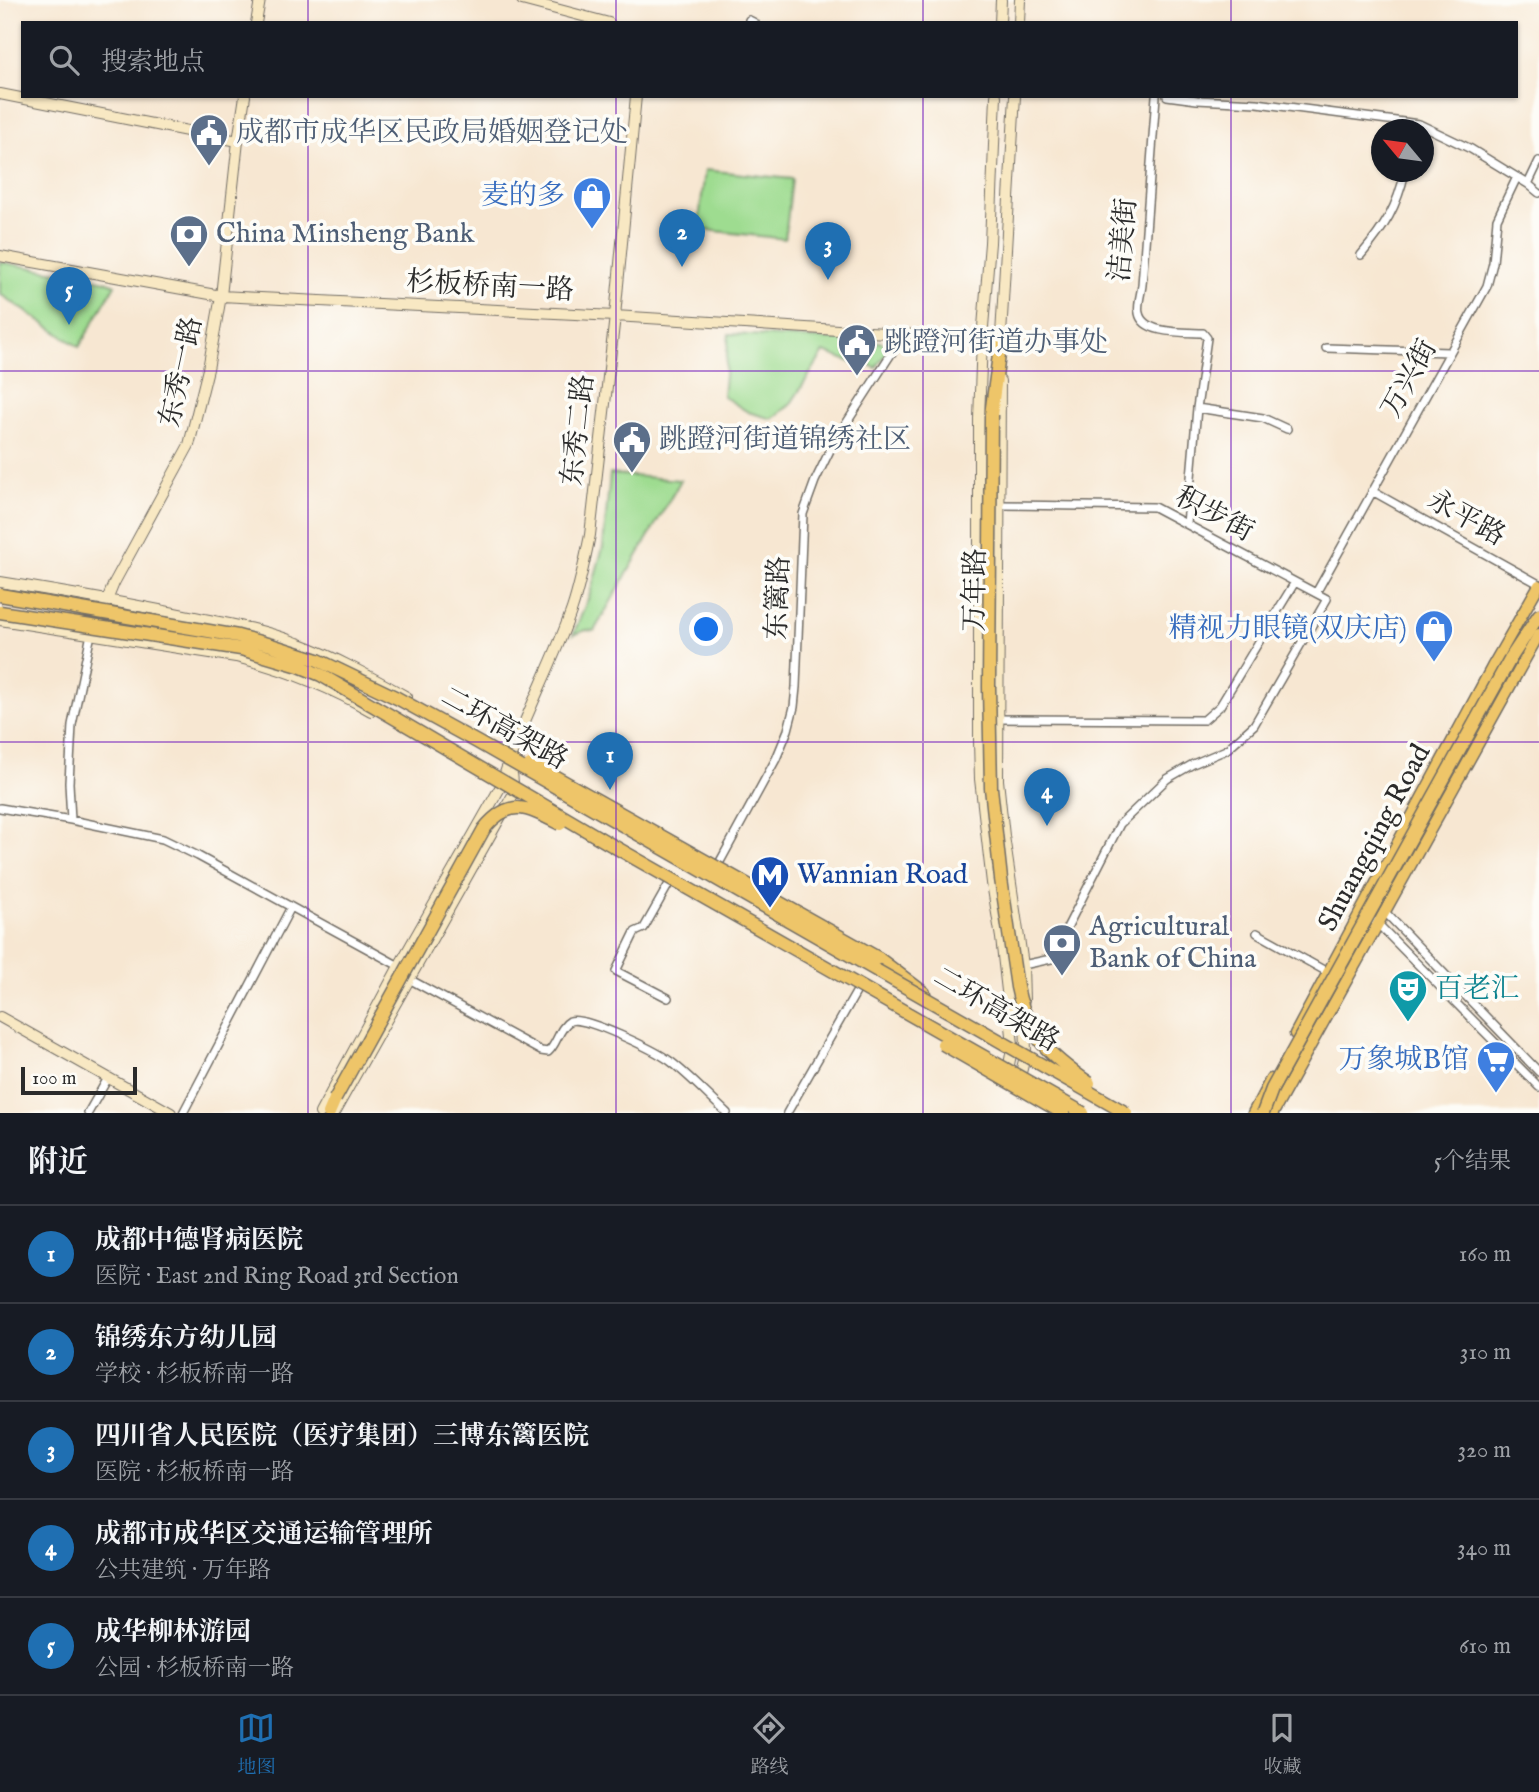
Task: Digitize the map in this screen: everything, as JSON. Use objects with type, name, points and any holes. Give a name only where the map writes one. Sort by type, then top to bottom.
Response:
[{"type":"highway","points":[[1000,347],[991,415],[991,788],[1017,987],[1020,1005],[1028,1023],[1054,1058],[1127,1112]]},
{"type":"highway","name":"二环高架路","points":[[0,595],[238,636],[318,660],[504,754],[1127,1112]]},
{"type":"highway","name":"二环高架路","points":[[0,612],[241,649],[299,666],[333,682],[608,844],[1083,1113]]},
{"type":"highway","points":[[1263,1113],[1272,1089],[1510,659],[1539,615]]},
{"type":"highway","points":[[504,754],[545,771],[878,958],[930,998]]},
{"type":"highway","points":[[329,1113],[484,829],[494,817],[516,808],[533,810],[608,844]]},
{"type":"highway","points":[[890,1004],[931,1037],[1063,1113]]},
{"type":"main road","points":[[256,21],[260,0]]},
{"type":"main road","points":[[522,0],[601,21]]},
{"type":"main road","points":[[1000,21],[1001,0]]},
{"type":"main road","points":[[1019,21],[1020,0]]},
{"type":"main road","points":[[0,94],[238,141]]},
{"type":"main road","name":"东秀一路","points":[[91,634],[114,583],[190,445],[208,369],[221,296],[245,98]]},
{"type":"main road","name":"东秀二路","points":[[320,1113],[501,786],[504,754],[571,610],[590,535],[636,98]]},
{"type":"main road","name":"万年路","points":[[996,98],[979,419],[978,669],[981,791],[1013,1044],[1007,1074]]},
{"type":"main road","name":"万年路","points":[[1015,98],[1000,347],[998,780],[1023,965],[1026,1052],[1018,1081]]},
{"type":"main road","name":"杉板桥南一路","points":[[0,256],[221,296],[615,316],[982,339]]},
{"type":"main road","points":[[0,582],[108,599],[238,626],[297,643],[378,681],[1127,1112]]},
{"type":"main road","name":"Shuangqing Road","points":[[1253,1113],[1539,584]]},
{"type":"main road","points":[[0,620],[236,657],[309,680],[363,706],[1076,1113]]},
{"type":"main road","name":"Shuangqing Road","points":[[1273,1113],[1539,634]]},
{"type":"main road","points":[[978,669],[980,676],[988,681],[996,677],[998,668]]},
{"type":"main road","points":[[334,1113],[514,793],[504,754]]},
{"type":"main road","points":[[0,1017],[171,1113]]},
{"type":"street","name":"洁美街","points":[[1156,98],[1138,312],[1142,322],[1152,329],[1203,333],[1207,338],[1197,408]]},
{"type":"street","points":[[1182,98],[1257,103],[1371,120]]},
{"type":"street","points":[[1434,134],[1471,149],[1539,193]]},
{"type":"street","points":[[1528,184],[1539,161]]},
{"type":"street","name":"万兴街","points":[[1316,593],[1487,286],[1493,263],[1497,219],[1517,177]]},
{"type":"street","points":[[1361,255],[1379,234],[1396,205],[1402,182]]},
{"type":"street","name":"东篱路","points":[[712,875],[776,759],[791,719],[796,687],[803,514],[815,481],[833,444],[891,354],[909,334]]},
{"type":"street","points":[[1326,348],[1449,352]]},
{"type":"street","points":[[1187,524],[1197,408],[1263,418],[1287,429]]},
{"type":"street","name":"永平路","points":[[1372,491],[1539,584]]},
{"type":"street","name":"积步街","points":[[1000,505],[1154,507],[1316,593]]},
{"type":"street","points":[[998,719],[1204,720],[1220,706],[1295,582]]},
{"type":"street","points":[[1023,965],[1051,959],[1120,824],[1167,779],[1226,750],[1254,725],[1326,599],[1316,593]]},
{"type":"street","points":[[71,820],[69,783],[72,725],[91,634]]},
{"type":"street","points":[[0,808],[163,839],[399,966]]},
{"type":"street","points":[[668,999],[616,971],[635,932],[644,928],[670,882]]},
{"type":"street","points":[[1367,901],[1385,912],[1539,1072]]},
{"type":"street","points":[[183,1113],[291,907]]},
{"type":"street","points":[[1361,913],[1378,924],[1539,1087]]},
{"type":"street","points":[[1256,933],[1329,973]]},
{"type":"street","points":[[409,979],[541,1051],[548,1052],[552,1048],[570,1021],[594,1024],[671,1061],[727,1113]]},
{"type":"street","points":[[788,1113],[858,989]]},
{"type":"street","points":[[88,1113],[108,1078]]},
{"type":"green space","points":[[705,170],[792,179],[785,239],[698,229]]},
{"type":"green space","points":[[0,262],[106,281],[115,285],[79,347],[0,294]]},
{"type":"green space","points":[[729,334],[880,342],[889,346],[876,368],[860,360],[851,362],[824,352],[790,405],[772,419],[748,412],[723,396]]},
{"type":"green space","points":[[610,474],[681,480],[594,631],[586,630],[573,635],[590,594],[603,547]]},
{"type":"place","name":"成都市成华区民政局婚姻登记处","points":[[209,167]]},
{"type":"place","name":"麦的多","points":[[592,230]]},
{"type":"place","name":"锦绣东方幼儿园","points":[[682,267]]},
{"type":"place","name":"China Minsheng Bank","points":[[189,268]]},
{"type":"place","name":"四川省人民医院（医疗集团）三博东篱医院","points":[[828,280]]},
{"type":"place","name":"成华柳林游园","points":[[69,325]]},
{"type":"place","name":"跳蹬河街道办事处","points":[[857,377]]},
{"type":"place","name":"跳蹬河街道锦绣社区","points":[[632,474]]},
{"type":"place","name":"精视力眼镜(双庆店)","points":[[1434,663]]},
{"type":"place","name":"成都中德肾病医院","points":[[610,790]]},
{"type":"place","name":"成都市成华区交通运输管理所","points":[[1047,826]]},
{"type":"place","name":"Wannian Road","points":[[770,909]]},
{"type":"place","name":"Agricultural Bank of China","points":[[1062,977]]},
{"type":"place","name":"百老汇","points":[[1408,1023]]},
{"type":"place","name":"万象城B馆","points":[[1496,1094]]}]
